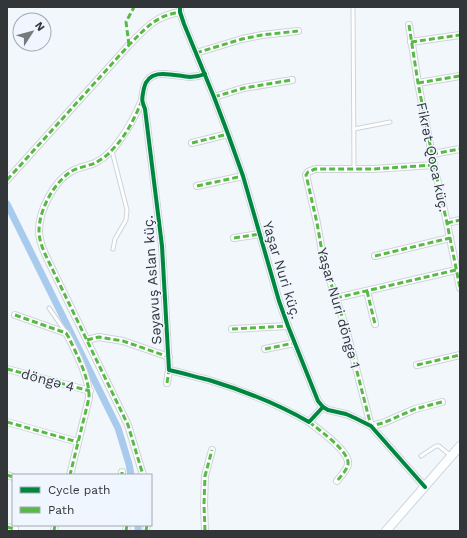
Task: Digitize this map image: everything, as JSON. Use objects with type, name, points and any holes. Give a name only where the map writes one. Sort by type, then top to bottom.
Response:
[{"type":"street","name":"Yaşar Nuri küç.","points":[[180,9],[243,176],[279,301],[294,343],[318,401],[323,407]]},
{"type":"street","points":[[7,180],[129,45],[149,25],[158,19],[180,9]]},
{"type":"street","name":"Fikrət Qoca küç.","points":[[409,25],[418,83],[460,288]]},
{"type":"street","points":[[196,53],[242,39],[298,31]]},
{"type":"street","points":[[411,42],[460,36]]},
{"type":"street","name":"Səyavuş Aslan küç.","points":[[167,383],[170,370],[162,246],[145,109],[142,100],[145,85],[150,77],[158,74],[196,77],[205,74]]},
{"type":"street","points":[[418,83],[460,76]]},
{"type":"street","points":[[214,97],[244,88],[292,80]]},
{"type":"street","points":[[142,100],[130,127],[112,151],[95,163],[72,171],[60,181],[49,196],[41,215],[39,231],[40,240],[45,254],[128,424],[143,474]]},
{"type":"street","points":[[192,142],[228,134]]},
{"type":"street","points":[[432,154],[460,149]]},
{"type":"street","name":"Yaşar Nuri döngə 1","points":[[371,426],[345,324],[324,263],[306,175],[308,172],[315,169],[354,169],[434,165]]},
{"type":"street","points":[[197,186],[243,176]]},
{"type":"street","points":[[447,223],[460,220]]},
{"type":"street","points":[[234,238],[260,234]]},
{"type":"street","points":[[375,256],[450,238]]},
{"type":"street","points":[[336,298],[456,270]]},
{"type":"street","points":[[367,291],[375,324]]},
{"type":"street","points":[[15,315],[66,333],[88,382],[90,391],[89,398],[70,474]]},
{"type":"street","points":[[232,329],[288,326]]},
{"type":"street","points":[[87,340],[99,337],[123,341],[169,357]]},
{"type":"street","points":[[265,349],[294,343]]},
{"type":"street","points":[[417,365],[460,355]]},
{"type":"street","name":"döngə 4","points":[[7,369],[90,391]]},
{"type":"street","points":[[170,370],[233,387],[262,398],[309,422],[327,436],[345,455],[348,461],[346,470],[337,481]]},
{"type":"street","points":[[371,426],[416,409],[442,402]]},
{"type":"street","points":[[309,422],[323,407],[328,410],[346,414],[371,426],[425,487]]},
{"type":"street","points":[[7,422],[78,442]]},
{"type":"street","points":[[386,531],[460,446]]},
{"type":"street","points":[[205,531],[205,476],[212,450]]},
{"type":"street","points":[[7,527],[15,529]]},
{"type":"lane","points":[[354,7],[354,169]]},
{"type":"lane","points":[[354,129],[390,122]]},
{"type":"lane","points":[[112,151],[127,210],[126,220],[115,239],[112,249]]},
{"type":"lane","points":[[48,308],[66,333]]},
{"type":"lane","points":[[421,456],[436,446],[439,446],[451,456]]},
{"type":"waterway","points":[[7,204],[118,428],[131,474]]},
{"type":"waterway","points":[[138,526],[138,531]]},
{"type":"marked path","points":[[129,45],[126,22],[134,7]]},
{"type":"marked path","points":[[7,180],[141,33],[164,16],[180,12]]},
{"type":"marked path","points":[[409,25],[418,83],[460,288]]},
{"type":"marked path","points":[[196,53],[242,39],[298,31]]},
{"type":"marked path","points":[[411,42],[460,35]]},
{"type":"marked path","points":[[418,83],[460,76]]},
{"type":"marked path","points":[[214,97],[244,88],[292,80]]},
{"type":"marked path","points":[[142,100],[130,126],[122,139],[110,152],[95,163],[72,171],[59,182],[45,206],[39,231],[40,240],[45,254],[128,425],[143,474]]},
{"type":"marked path","points":[[192,143],[228,134]]},
{"type":"marked path","points":[[432,154],[460,149]]},
{"type":"marked path","points":[[434,165],[373,169],[315,169],[308,172],[306,175],[324,263],[345,325],[371,426],[383,423],[415,409],[442,402]]},
{"type":"marked path","points":[[197,186],[243,176]]},
{"type":"marked path","points":[[447,223],[460,220]]},
{"type":"marked path","points":[[234,238],[260,234]]},
{"type":"marked path","points":[[375,256],[450,238]]},
{"type":"marked path","points":[[336,298],[456,270]]},
{"type":"marked path","points":[[367,291],[375,324]]},
{"type":"marked path","points":[[15,315],[66,333],[85,375],[89,398],[70,474]]},
{"type":"marked path","points":[[232,329],[288,326]]},
{"type":"marked path","points":[[87,340],[99,337],[123,341],[169,357]]},
{"type":"marked path","points":[[265,349],[294,343]]},
{"type":"marked path","points":[[417,365],[460,355]]},
{"type":"marked path","points":[[7,369],[90,391]]},
{"type":"marked path","points":[[167,383],[169,370]]},
{"type":"marked path","points":[[7,422],[78,442]]},
{"type":"marked path","points":[[309,422],[333,441],[348,460],[347,467],[337,481]]},
{"type":"marked path","points":[[205,531],[205,476],[212,450]]},
{"type":"marked path","points":[[7,475],[12,477]]},
{"type":"marked path","points":[[54,531],[55,526]]},
{"type":"marked path","points":[[126,531],[127,526]]},
{"type":"marked path","points":[[146,531],[147,526]]},
{"type":"marked path","points":[[7,527],[15,529]]},
{"type":"cycle path","points":[[180,7],[184,24],[214,97],[243,176],[279,301],[318,401],[328,410],[346,414],[371,426],[425,487]]},
{"type":"cycle path","points":[[205,74],[190,77],[163,74],[151,77],[147,81],[142,97],[145,109],[162,246],[169,370],[209,380],[248,393],[285,409],[309,422],[323,407]]}]
